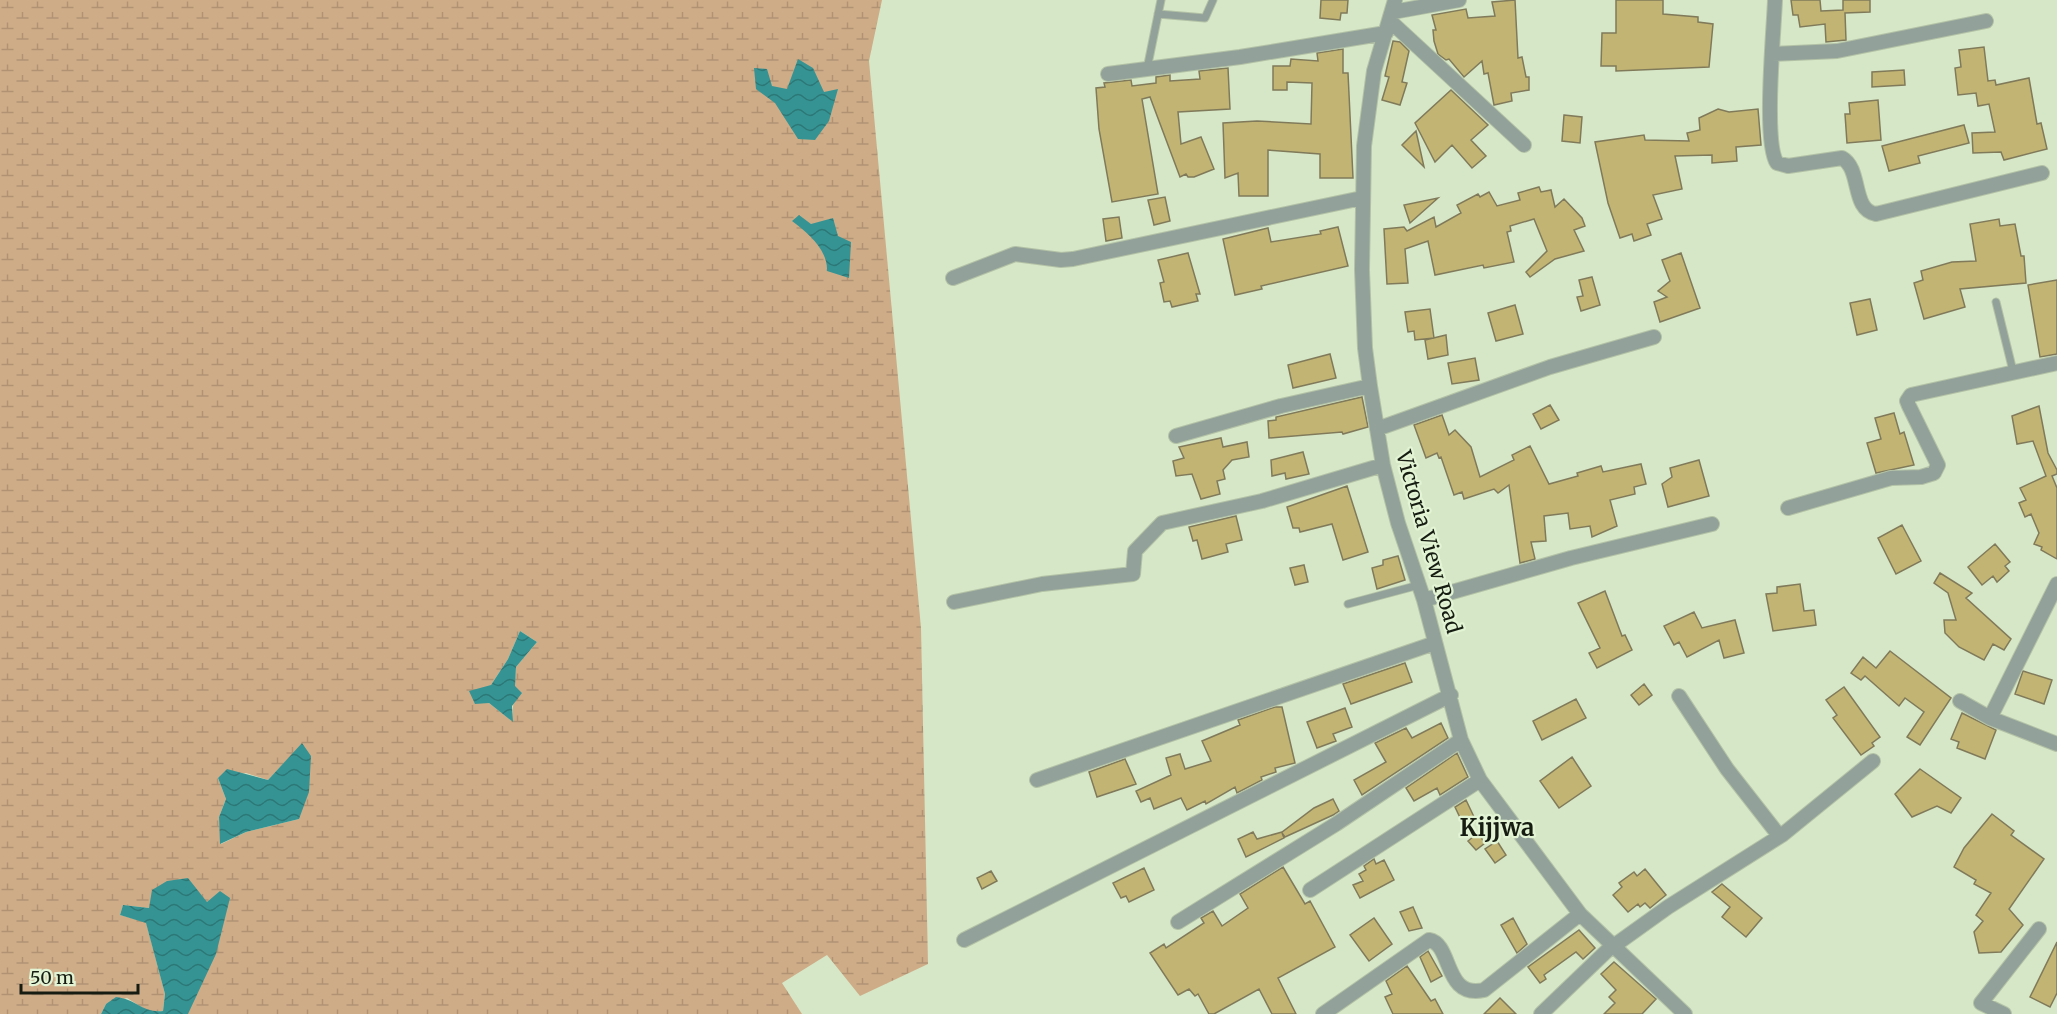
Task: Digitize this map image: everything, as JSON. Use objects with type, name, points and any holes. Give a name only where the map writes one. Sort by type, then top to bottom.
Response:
[{"type":"street","points":[[1108,74],[1240,57],[1459,0]]},
{"type":"street","points":[[1775,0],[1772,54],[1774,158],[1777,163],[1788,166],[1838,158],[1846,160],[1851,167],[1862,205],[1872,213],[2042,173]]},
{"type":"street","points":[[1391,16],[1524,145]]},
{"type":"street","name":"Victoria View Road","points":[[1391,16],[1374,71],[1364,146],[1362,198],[1365,348],[1383,465],[1398,523],[1424,600],[1451,695],[1461,740],[1480,780],[1580,914],[1685,1014]]},
{"type":"street","points":[[1772,54],[1837,51],[1986,21]]},
{"type":"street","points":[[953,278],[1015,254],[1061,260],[1073,259],[1362,198]]},
{"type":"street","points":[[1377,429],[1550,368],[1654,337]]},
{"type":"street","points":[[1788,508],[1891,478],[1921,477],[1934,473],[1938,465],[1909,406],[1909,397],[2014,375],[2057,363]]},
{"type":"street","points":[[1176,436],[1281,406],[1370,386]]},
{"type":"street","points":[[954,602],[1042,584],[1132,574],[1135,551],[1162,523],[1262,501],[1383,465]]},
{"type":"street","points":[[1424,600],[1571,558],[1712,524]]},
{"type":"street","points":[[1990,718],[2057,584]]},
{"type":"street","points":[[1037,780],[1435,643]]},
{"type":"street","points":[[964,940],[1451,695]]},
{"type":"street","points":[[1679,696],[1727,769],[1777,833],[1782,835]]},
{"type":"street","points":[[1960,701],[1990,718],[2057,744]]},
{"type":"street","points":[[1178,922],[1336,824],[1461,740]]},
{"type":"street","points":[[1540,1014],[1614,945],[1668,907],[1782,835],[1873,761]]},
{"type":"street","points":[[1310,890],[1480,780]]},
{"type":"street","points":[[1323,1014],[1429,940],[1437,944],[1459,986],[1472,991],[1484,990],[1580,914]]},
{"type":"street","points":[[2004,1014],[1981,1003],[2039,929]]},
{"type":"lane","points":[[1147,69],[1161,0]]},
{"type":"lane","points":[[1158,14],[1205,18],[1213,0]]},
{"type":"lane","points":[[1996,302],[2014,375]]},
{"type":"lane","points":[[1347,604],[1419,585]]},
{"type":"green space","points":[[0,0],[882,0],[869,61],[921,628],[928,964],[860,996],[827,955],[782,983],[802,1014],[188,1014],[207,902],[149,908],[123,905],[120,915],[146,922],[165,994],[163,1011],[149,1012],[127,998],[106,1004],[101,1014],[0,1014]],"holes":[[[520,631],[537,642],[516,667],[512,721],[489,703],[491,685],[508,659]],[[302,744],[299,819],[246,832],[221,844],[219,817],[226,799],[218,778],[246,773],[268,780]]]},
{"type":"water","points":[[798,59],[813,68],[824,92],[838,89],[829,121],[815,140],[798,139],[775,103],[756,89],[754,68],[767,69],[772,86],[787,89]]},
{"type":"water","points":[[799,215],[811,224],[833,218],[838,236],[851,242],[849,278],[827,271],[821,249],[792,221]]},
{"type":"water","points":[[520,631],[537,642],[516,667],[515,686],[522,693],[512,706],[513,722],[489,703],[475,704],[469,691],[491,685],[508,659]]},
{"type":"water","points":[[302,743],[311,756],[309,792],[299,819],[246,832],[220,844],[219,817],[226,799],[218,778],[227,769],[268,780]]},
{"type":"water","points":[[188,878],[207,902],[220,891],[230,898],[216,954],[188,1014],[101,1014],[106,1004],[116,997],[129,1000],[150,1010],[163,1011],[165,994],[146,923],[120,915],[123,905],[149,908],[152,890],[167,881]]},
{"type":"building","points":[[1321,0],[1348,0],[1347,13],[1341,13],[1340,20],[1320,18]]},
{"type":"building","points":[[1515,0],[1518,58],[1522,57],[1526,77],[1529,77],[1529,90],[1511,93],[1512,101],[1494,105],[1488,73],[1484,74],[1482,61],[1464,77],[1449,59],[1446,60],[1438,54],[1434,41],[1433,30],[1436,30],[1432,15],[1466,9],[1468,18],[1495,16],[1492,2]]},
{"type":"building","points":[[1616,0],[1663,0],[1663,14],[1698,17],[1698,22],[1713,24],[1709,67],[1616,71],[1616,66],[1601,66],[1602,33],[1616,33]]},
{"type":"building","points":[[1791,0],[1820,0],[1821,11],[1843,10],[1843,0],[1870,0],[1870,12],[1845,13],[1846,40],[1826,42],[1825,24],[1800,27],[1798,15],[1793,15]]},
{"type":"building","points":[[1393,41],[1400,42],[1409,51],[1402,82],[1407,83],[1400,105],[1382,100],[1389,77],[1385,76]]},
{"type":"building","points":[[1984,47],[1988,81],[1995,80],[1996,85],[2029,78],[2037,124],[2041,123],[2047,149],[2004,160],[2001,152],[1973,153],[1972,133],[1995,132],[1989,104],[1978,106],[1976,93],[1958,95],[1955,68],[1961,67],[1959,50]]},
{"type":"building","points":[[1343,49],[1343,73],[1348,73],[1353,178],[1320,178],[1320,154],[1268,150],[1268,196],[1239,196],[1238,173],[1225,178],[1223,123],[1257,121],[1311,124],[1312,83],[1287,82],[1287,90],[1273,90],[1273,66],[1290,66],[1291,59],[1318,61],[1317,53]]},
{"type":"building","points":[[1228,68],[1230,109],[1178,112],[1181,144],[1201,137],[1214,169],[1194,177],[1188,177],[1186,174],[1180,177],[1150,97],[1142,99],[1158,194],[1112,202],[1099,129],[1096,88],[1105,87],[1104,83],[1131,80],[1132,86],[1156,83],[1156,77],[1170,75],[1170,81],[1200,79],[1199,71]]},
{"type":"building","points":[[1904,70],[1905,85],[1872,87],[1872,72]]},
{"type":"building","points":[[1451,90],[1488,125],[1471,140],[1486,156],[1472,168],[1452,145],[1435,162],[1415,123]]},
{"type":"building","points":[[1878,100],[1881,140],[1847,143],[1845,114],[1850,114],[1849,103]]},
{"type":"building","points":[[1718,109],[1729,112],[1758,109],[1761,145],[1736,147],[1737,161],[1712,163],[1712,155],[1675,156],[1682,189],[1653,195],[1662,219],[1647,224],[1651,235],[1634,241],[1632,234],[1620,238],[1608,203],[1595,142],[1644,135],[1645,140],[1689,141],[1687,133],[1700,130],[1699,118]]},
{"type":"building","points":[[1564,115],[1582,117],[1580,143],[1562,141]]},
{"type":"building","points":[[1964,125],[1969,143],[1918,156],[1920,163],[1889,171],[1882,146]]},
{"type":"building","points":[[1416,131],[1424,167],[1402,145]]},
{"type":"building","points":[[1539,187],[1541,192],[1551,190],[1555,207],[1564,199],[1582,218],[1585,226],[1574,230],[1584,251],[1555,259],[1530,277],[1526,272],[1547,251],[1534,219],[1510,226],[1511,231],[1507,232],[1514,262],[1484,268],[1483,265],[1435,275],[1428,241],[1405,249],[1408,283],[1387,284],[1384,229],[1404,227],[1407,231],[1434,217],[1436,227],[1461,213],[1457,205],[1478,194],[1480,197],[1489,192],[1497,206],[1520,200],[1518,193]]},
{"type":"building","points":[[1165,197],[1170,221],[1154,225],[1148,200]]},
{"type":"building","points":[[1438,198],[1410,223],[1404,205]]},
{"type":"building","points":[[1119,217],[1122,238],[1106,241],[1103,219]]},
{"type":"building","points":[[1999,219],[2000,226],[2015,224],[2021,256],[2024,256],[2026,283],[1960,289],[1965,307],[1924,319],[1914,283],[1923,280],[1921,271],[1952,262],[1976,261],[1970,224]]},
{"type":"building","points":[[1338,227],[1348,266],[1261,286],[1262,289],[1235,295],[1223,239],[1268,228],[1271,242],[1321,234],[1320,231]]},
{"type":"building","points":[[1188,253],[1200,294],[1196,294],[1198,301],[1172,307],[1170,301],[1164,302],[1160,283],[1164,282],[1158,260]]},
{"type":"building","points":[[1681,253],[1700,308],[1660,322],[1654,302],[1667,297],[1658,291],[1670,281],[1662,260]]},
{"type":"building","points":[[1592,277],[1600,305],[1581,311],[1577,297],[1583,296],[1579,280]]},
{"type":"building","points":[[2057,280],[2057,354],[2040,357],[2028,285]]},
{"type":"building","points":[[1870,299],[1877,330],[1857,335],[1850,303]]},
{"type":"building","points":[[1515,305],[1523,334],[1496,341],[1488,313]]},
{"type":"building","points":[[1430,309],[1434,338],[1415,340],[1414,331],[1408,332],[1405,312]]},
{"type":"building","points":[[1446,335],[1448,355],[1428,359],[1425,340]]},
{"type":"building","points":[[1330,354],[1336,378],[1293,388],[1288,365]]},
{"type":"building","points":[[1475,358],[1479,380],[1452,384],[1448,363]]},
{"type":"building","points":[[1362,397],[1368,427],[1343,434],[1342,432],[1269,438],[1268,421],[1276,420],[1276,417]]},
{"type":"building","points":[[1550,405],[1559,420],[1541,429],[1533,414]]},
{"type":"building","points":[[2039,406],[2048,453],[2057,470],[2057,474],[2052,476],[2057,488],[2057,559],[2041,550],[2042,547],[2034,544],[2039,533],[2031,514],[2025,517],[2019,503],[2026,500],[2020,488],[2046,476],[2033,441],[2017,444],[2012,416]]},
{"type":"building","points":[[1894,413],[1900,434],[1904,432],[1914,465],[1876,473],[1867,443],[1881,439],[1875,418]]},
{"type":"building","points":[[1442,415],[1449,435],[1455,430],[1471,447],[1480,477],[1514,460],[1512,455],[1530,446],[1549,484],[1578,476],[1577,473],[1601,466],[1603,472],[1641,464],[1646,484],[1634,487],[1635,494],[1610,500],[1617,526],[1592,537],[1590,526],[1570,529],[1568,513],[1544,516],[1546,541],[1531,542],[1535,559],[1520,563],[1509,485],[1498,493],[1494,489],[1464,499],[1462,492],[1454,495],[1441,457],[1439,458],[1437,453],[1426,458],[1414,425]]},
{"type":"building","points":[[1221,438],[1223,447],[1247,442],[1249,457],[1232,460],[1223,470],[1225,479],[1217,481],[1220,494],[1201,499],[1192,474],[1176,476],[1173,461],[1184,458],[1179,447]]},
{"type":"building","points":[[1303,452],[1309,474],[1286,479],[1285,473],[1272,476],[1271,460]]},
{"type":"building","points":[[1699,460],[1709,496],[1668,507],[1662,484],[1672,477],[1670,468]]},
{"type":"building","points":[[1347,486],[1368,552],[1343,560],[1332,524],[1300,532],[1299,528],[1293,528],[1287,507]]},
{"type":"building","points":[[1236,516],[1242,540],[1226,544],[1228,552],[1202,559],[1197,540],[1193,541],[1189,527]]},
{"type":"building","points":[[1902,525],[1921,561],[1896,574],[1878,538]]},
{"type":"building","points":[[1995,544],[2010,562],[2005,566],[2009,571],[1997,582],[1993,576],[1982,585],[1968,567]]},
{"type":"building","points":[[1398,556],[1405,580],[1377,589],[1372,568],[1383,565],[1383,560]]},
{"type":"building","points":[[1304,565],[1308,582],[1295,585],[1290,568]]},
{"type":"building","points":[[1940,573],[1972,593],[1966,598],[2011,639],[2004,650],[1993,644],[1984,660],[1959,647],[1945,633],[1944,620],[1956,620],[1948,593],[1934,583]]},
{"type":"building","points":[[1800,584],[1804,611],[1814,610],[1816,625],[1773,631],[1766,594],[1777,593],[1777,587]]},
{"type":"building","points":[[1605,591],[1622,636],[1625,635],[1632,650],[1597,668],[1589,653],[1600,648],[1578,603]]},
{"type":"building","points":[[1694,612],[1702,628],[1735,620],[1744,653],[1724,658],[1719,640],[1687,657],[1679,642],[1674,645],[1664,626]]},
{"type":"building","points":[[1890,651],[1951,698],[1920,745],[1907,737],[1924,712],[1905,698],[1899,706],[1865,676],[1861,680],[1851,673],[1863,657],[1876,668]]},
{"type":"building","points":[[1405,663],[1412,682],[1351,704],[1343,684]]},
{"type":"building","points":[[2023,671],[2052,680],[2044,704],[2015,694]]},
{"type":"building","points":[[1644,684],[1652,695],[1639,705],[1631,695]]},
{"type":"building","points":[[1844,687],[1880,737],[1872,743],[1874,746],[1861,755],[1833,718],[1837,715],[1826,700]]},
{"type":"building","points":[[1576,699],[1586,718],[1542,740],[1533,721]]},
{"type":"building","points":[[1275,707],[1282,707],[1295,763],[1275,768],[1276,772],[1261,777],[1262,780],[1237,793],[1235,787],[1206,804],[1205,801],[1187,810],[1181,798],[1154,809],[1150,798],[1141,802],[1136,791],[1171,775],[1166,758],[1180,754],[1185,769],[1211,761],[1202,741],[1240,725],[1238,720]]},
{"type":"building","points":[[1345,708],[1352,727],[1333,734],[1336,741],[1317,748],[1307,722]]},
{"type":"building","points":[[1962,713],[1996,730],[1985,759],[1957,748],[1959,742],[1951,739]]},
{"type":"building","points":[[1441,723],[1448,738],[1362,795],[1354,780],[1386,762],[1375,743],[1406,728],[1412,738]]},
{"type":"building","points":[[1457,753],[1468,777],[1440,795],[1437,788],[1414,801],[1406,788]]},
{"type":"building","points":[[1572,757],[1591,786],[1559,808],[1540,781]]},
{"type":"building","points":[[1125,759],[1136,784],[1097,797],[1089,772]]},
{"type":"building","points":[[1920,769],[1961,798],[1951,813],[1937,806],[1912,817],[1895,794]]},
{"type":"building","points":[[1333,799],[1339,811],[1333,815],[1285,837],[1282,833],[1284,838],[1246,857],[1238,839],[1253,832],[1257,839],[1282,832],[1314,808]]},
{"type":"building","points":[[1466,800],[1476,821],[1464,826],[1455,807]]},
{"type":"building","points":[[1992,814],[2014,831],[2011,835],[2044,859],[2009,909],[2023,925],[2001,952],[1979,953],[1974,932],[1983,921],[1976,915],[1991,893],[1974,884],[1976,880],[1954,867],[1964,848]]},
{"type":"building","points":[[1478,833],[1485,843],[1476,850],[1468,841]]},
{"type":"building","points":[[1497,841],[1506,855],[1495,863],[1485,849]]},
{"type":"building","points":[[1374,859],[1376,864],[1384,860],[1394,880],[1360,898],[1353,885],[1363,881],[1359,874],[1366,870],[1364,866]]},
{"type":"building","points":[[1283,867],[1305,904],[1310,901],[1335,947],[1278,978],[1296,1014],[1272,1014],[1259,989],[1214,1014],[1209,1014],[1198,994],[1195,996],[1189,989],[1178,995],[1150,953],[1164,944],[1166,948],[1204,923],[1201,918],[1213,911],[1222,926],[1248,908],[1240,894]]},
{"type":"building","points":[[1144,868],[1154,890],[1129,902],[1126,896],[1121,898],[1113,883]]},
{"type":"building","points":[[1645,869],[1666,895],[1650,908],[1645,903],[1640,907],[1638,904],[1628,912],[1613,895],[1622,887],[1619,883],[1634,872],[1637,876]]},
{"type":"building","points":[[991,871],[997,881],[982,889],[977,878]]},
{"type":"building","points":[[1722,884],[1762,918],[1746,937],[1722,917],[1730,907],[1712,892]]},
{"type":"building","points":[[1413,907],[1422,928],[1409,931],[1400,912]]},
{"type":"building","points":[[1374,918],[1392,944],[1369,961],[1350,935]]},
{"type":"building","points":[[1513,918],[1527,944],[1517,953],[1501,925]]},
{"type":"building","points":[[1579,930],[1595,948],[1583,959],[1576,952],[1544,975],[1546,979],[1540,983],[1528,967]]},
{"type":"building","points":[[2057,942],[2057,993],[2050,1007],[2030,997]]},
{"type":"building","points":[[1428,951],[1442,976],[1431,982],[1420,957]]},
{"type":"building","points":[[1614,962],[1656,999],[1642,1014],[1604,1014],[1615,1003],[1609,997],[1616,990],[1601,974]]},
{"type":"building","points":[[1407,966],[1431,1001],[1435,999],[1443,1014],[1393,1014],[1385,997],[1392,994],[1386,981]]},
{"type":"building","points":[[1500,998],[1516,1014],[1484,1014]]},
{"type":"district","name":"Kijjwa","points":[[1497,827]]}]
